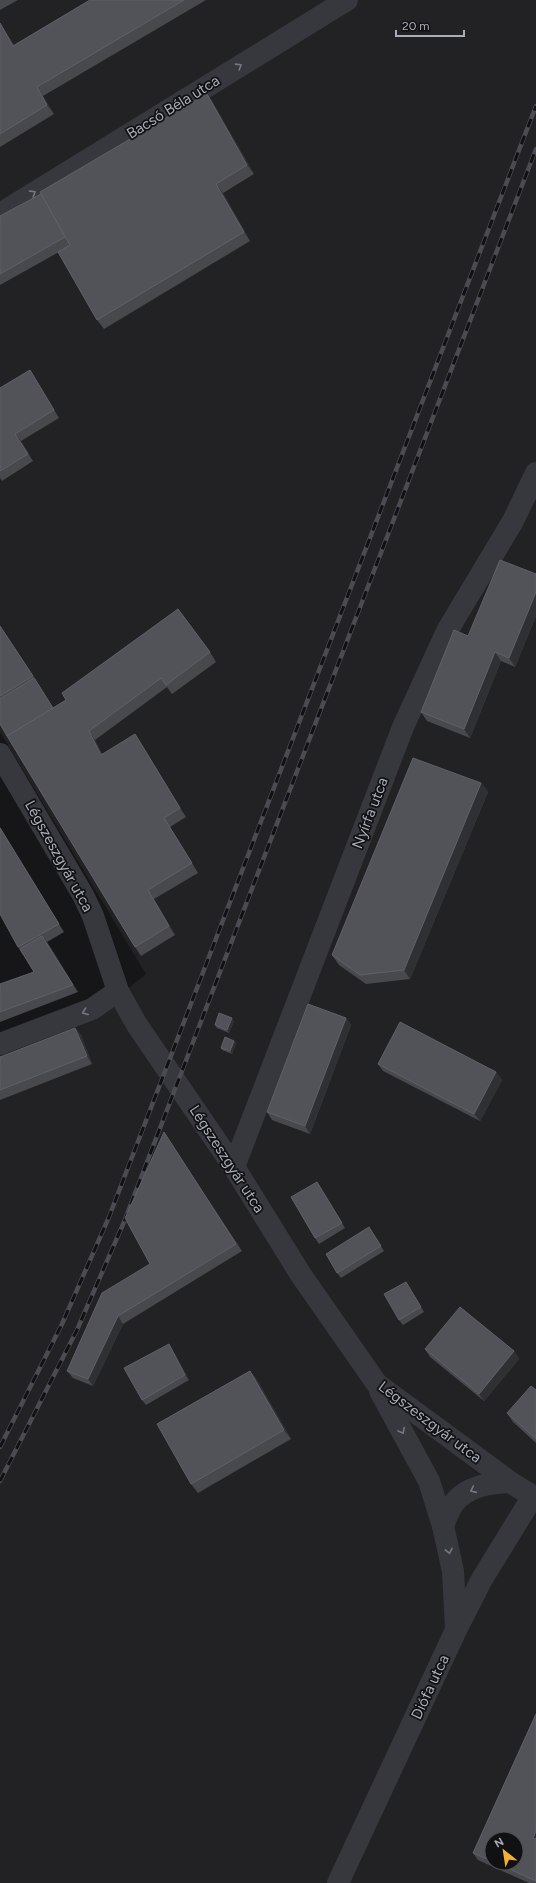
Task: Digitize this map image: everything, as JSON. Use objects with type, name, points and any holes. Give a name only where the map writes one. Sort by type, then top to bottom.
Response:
[{"type":"street","name":"Bacsó Béla utca","points":[[0,214],[347,0]]},
{"type":"street","name":"Nyírfa utca","points":[[234,1167],[403,727],[447,631],[513,521],[536,473]]},
{"type":"street","name":"Légszeszgyár utca","points":[[0,754],[83,895],[93,916],[118,991],[137,1025],[234,1167],[301,1275],[377,1384],[510,1482],[534,1497]]},
{"type":"street","points":[[0,1044],[92,1009],[118,991]]},
{"type":"street","points":[[377,1384],[429,1481],[443,1526],[453,1571],[456,1630]]},
{"type":"street","points":[[443,1526],[454,1503],[470,1489],[492,1483],[510,1482]]},
{"type":"street","name":"Diófa utca","points":[[338,1883],[456,1630],[482,1579],[534,1497]]},
{"type":"shaded area","points":[[0,0],[536,0],[536,1883],[0,1883],[0,1051],[95,1015],[146,974],[0,732]]},
{"type":"building","points":[[90,0],[184,0],[37,87],[47,105],[0,134],[0,23],[13,46]]},
{"type":"building","points":[[207,94],[247,165],[216,184],[244,232],[97,320],[58,252],[70,245],[40,192]]},
{"type":"building","points":[[41,194],[65,237],[0,274],[0,216]]},
{"type":"building","points":[[30,370],[54,410],[15,434],[28,454],[0,471],[0,388]]},
{"type":"building","points":[[500,560],[536,574],[536,592],[509,658],[495,652],[464,729],[421,712],[454,630],[468,636]]},
{"type":"building","points":[[178,609],[210,652],[166,685],[161,678],[89,731],[101,755],[135,734],[180,808],[164,818],[192,863],[148,890],[169,926],[135,947],[7,736],[66,700],[62,693]]},
{"type":"building","points":[[0,626],[33,676],[0,696]]},
{"type":"building","points":[[34,678],[53,708],[7,736],[0,724],[0,699]]},
{"type":"building","points":[[413,758],[481,783],[404,970],[360,975],[332,955]]},
{"type":"building","points":[[0,828],[59,924],[18,947],[0,914]]},
{"type":"building","points":[[42,936],[73,985],[0,1012],[0,984],[34,972],[20,949]]},
{"type":"building","points":[[308,1004],[346,1018],[305,1126],[267,1112]]},
{"type":"building","points":[[219,1013],[232,1018],[227,1030],[215,1025]]},
{"type":"building","points":[[400,1022],[496,1072],[474,1114],[378,1064]]},
{"type":"building","points":[[75,1028],[87,1056],[0,1090],[0,1057]]},
{"type":"building","points":[[225,1037],[234,1041],[230,1051],[221,1048]]},
{"type":"building","points":[[164,1132],[236,1244],[118,1316],[88,1379],[67,1371],[102,1293],[150,1264],[125,1218]]},
{"type":"building","points":[[317,1182],[342,1223],[315,1238],[291,1197]]},
{"type":"building","points":[[369,1227],[381,1246],[337,1273],[326,1254]]},
{"type":"building","points":[[406,1282],[421,1307],[399,1320],[384,1294]]},
{"type":"building","points":[[460,1307],[514,1351],[479,1394],[425,1349]]},
{"type":"building","points":[[169,1344],[185,1375],[142,1400],[124,1368]]},
{"type":"building","points":[[250,1371],[284,1430],[191,1484],[157,1424]]},
{"type":"building","points":[[531,1386],[536,1390],[536,1439],[507,1413]]},
{"type":"building","points":[[536,1714],[536,1831],[533,1838],[536,1839],[536,1881],[514,1871],[524,1871],[524,1831],[484,1831],[484,1858],[473,1853]]},
{"type":"railway","points":[[0,1447],[62,1324],[109,1217],[536,106]]},
{"type":"railway","points":[[0,1481],[77,1330],[124,1222],[536,149]]}]
